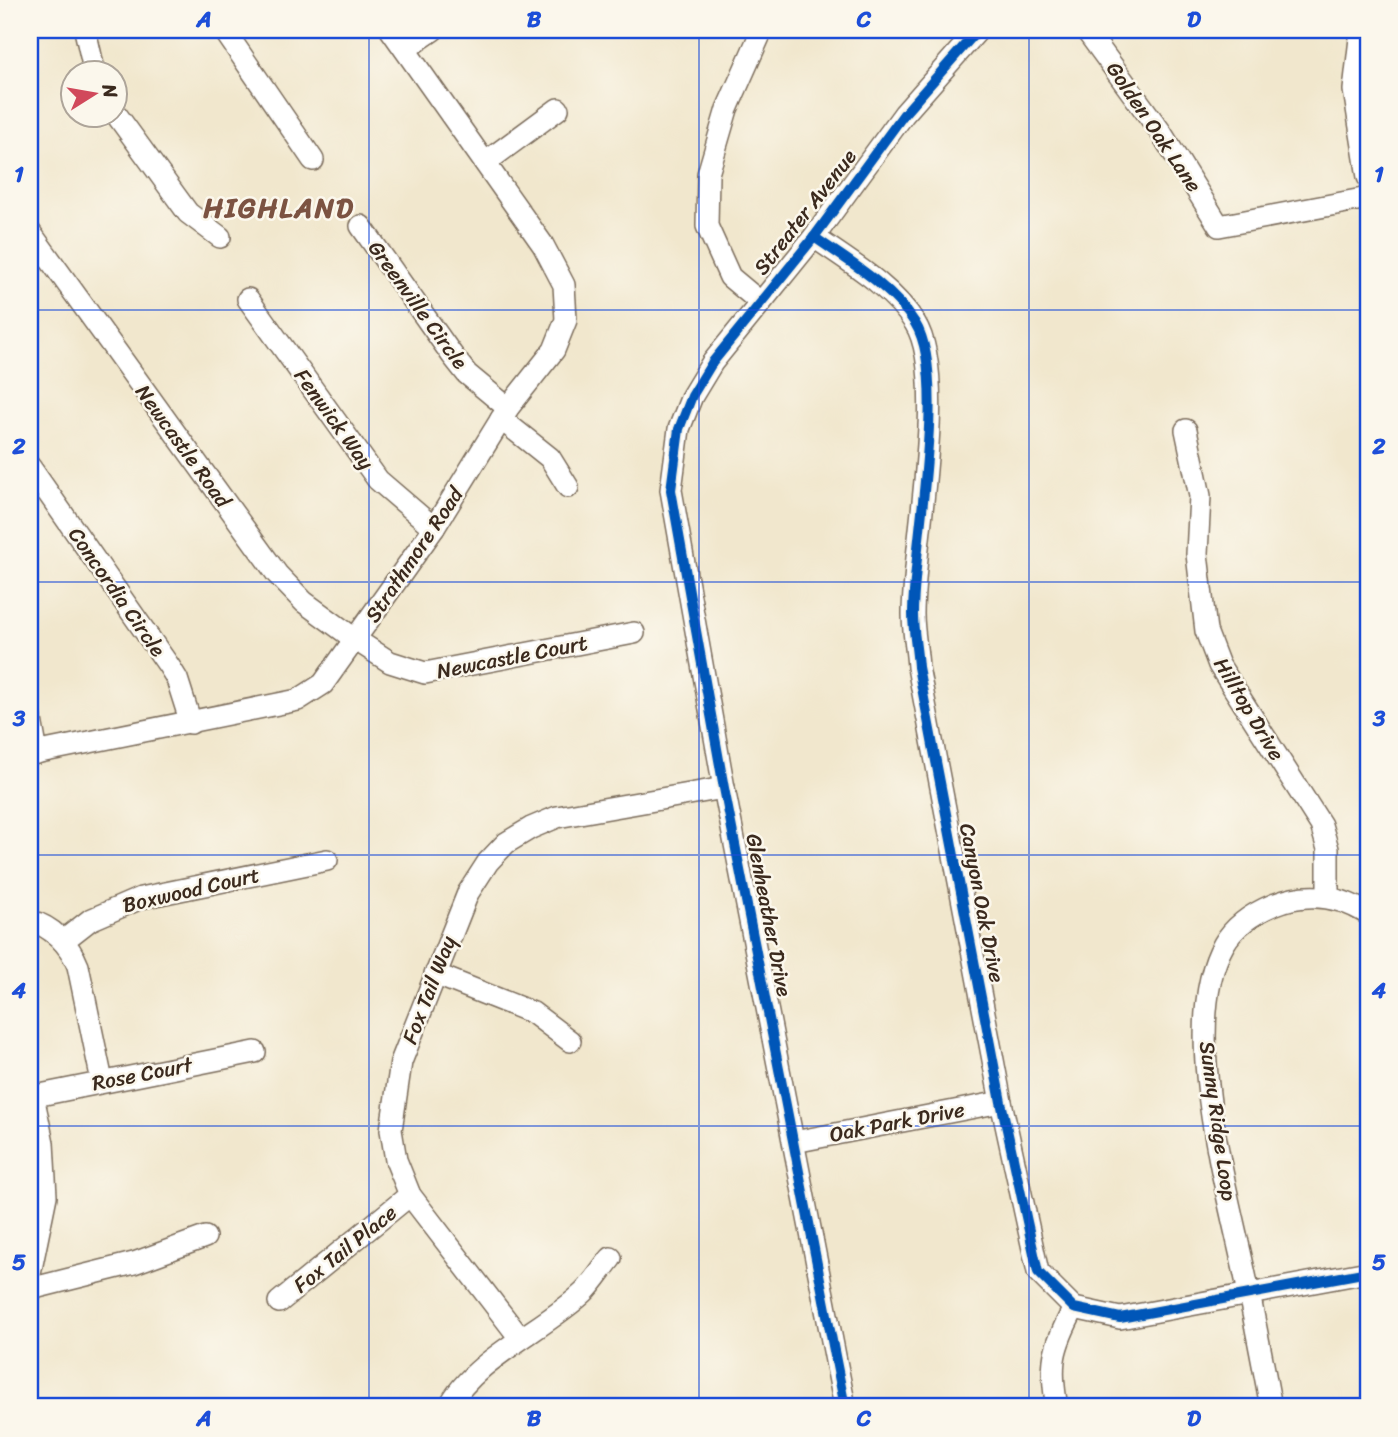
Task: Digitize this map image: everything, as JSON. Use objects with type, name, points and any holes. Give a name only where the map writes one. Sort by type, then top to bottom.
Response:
[{"type":"street","points":[[85,30],[92,60]]},
{"type":"street","points":[[224,30],[313,160]]},
{"type":"street","name":"Strathmore Road","points":[[34,753],[298,700],[331,676],[434,528],[505,414],[554,350],[566,320],[566,296],[556,267],[486,162],[391,30]]},
{"type":"street","points":[[405,50],[433,30]]},
{"type":"street","points":[[760,302],[730,277],[707,226],[708,174],[727,109],[762,30]]},
{"type":"street","name":"Streater Avenue","points":[[679,429],[692,396],[712,363],[814,237],[904,114],[978,30]]},
{"type":"street","name":"Golden Oak Lane","points":[[1086,30],[1160,131],[1219,226],[1368,198]]},
{"type":"street","points":[[1360,30],[1354,90],[1368,177]]},
{"type":"street","points":[[486,162],[558,109]]},
{"type":"street","points":[[128,130],[188,213],[220,237]]},
{"type":"street","name":"Greenville Circle","points":[[361,226],[467,374],[550,458],[568,487]]},
{"type":"street","name":"Newcastle Road","points":[[30,233],[277,574],[304,602],[356,640]]},
{"type":"street","name":"Canyon Oak Drive","points":[[814,237],[878,283],[915,323],[929,364],[928,427],[913,614],[918,667],[1001,1102],[1038,1272],[1074,1308]]},
{"type":"street","name":"Fenwick Way","points":[[248,299],[378,480],[434,528]]},
{"type":"street","name":"Glenheather Drive","points":[[679,429],[671,490],[724,788],[845,1407]]},
{"type":"street","name":"Hilltop Drive","points":[[1186,429],[1200,496],[1197,554],[1206,631],[1219,665],[1321,825],[1328,849],[1328,895]]},
{"type":"street","name":"Concordia Circle","points":[[30,467],[169,666],[177,679],[191,723]]},
{"type":"street","name":"Newcastle Court","points":[[356,640],[390,662],[425,673],[634,633]]},
{"type":"street","points":[[30,714],[34,753]]},
{"type":"street","name":"Fox Tail Way","points":[[520,1338],[410,1195],[394,1150],[391,1130],[401,1062],[468,893],[488,862],[506,843],[557,817],[724,788]]},
{"type":"street","name":"Boxwood Court","points":[[63,941],[90,920],[141,898],[327,860]]},
{"type":"street","points":[[1328,895],[1368,914]]},
{"type":"street","name":"Sunny Ridge Loop","points":[[1271,1407],[1221,1162],[1207,1075],[1206,1007],[1224,942],[1238,927],[1254,913],[1286,900],[1328,895]]},
{"type":"street","points":[[30,921],[47,928],[63,941],[78,966],[102,1081]]},
{"type":"street","points":[[435,974],[533,1013],[570,1041]]},
{"type":"street","name":"Rose Court","points":[[31,1096],[256,1052]]},
{"type":"street","points":[[30,1274],[46,1196],[43,1143],[31,1096]]},
{"type":"street","name":"Oak Park Drive","points":[[794,1142],[1001,1102]]},
{"type":"street","name":"Fox Tail Place","points":[[279,1302],[410,1195]]},
{"type":"street","points":[[30,1289],[134,1263],[205,1237]]},
{"type":"street","points":[[449,1407],[471,1380],[520,1338],[584,1292],[611,1258]]},
{"type":"street","points":[[1058,1407],[1052,1361],[1056,1342],[1074,1308],[1121,1318],[1368,1272]]},
{"type":"cycle path","points":[[845,1407],[724,788],[671,490],[679,429],[692,396],[712,363],[814,237],[904,114],[978,30]]},
{"type":"cycle path","points":[[814,237],[869,275],[894,297],[915,323],[925,348],[929,382],[929,421],[913,614],[918,667],[1001,1102],[1038,1272],[1074,1308],[1120,1318],[1368,1272]]},
{"type":"district","name":"HIGHLAND","points":[[279,207]]}]
